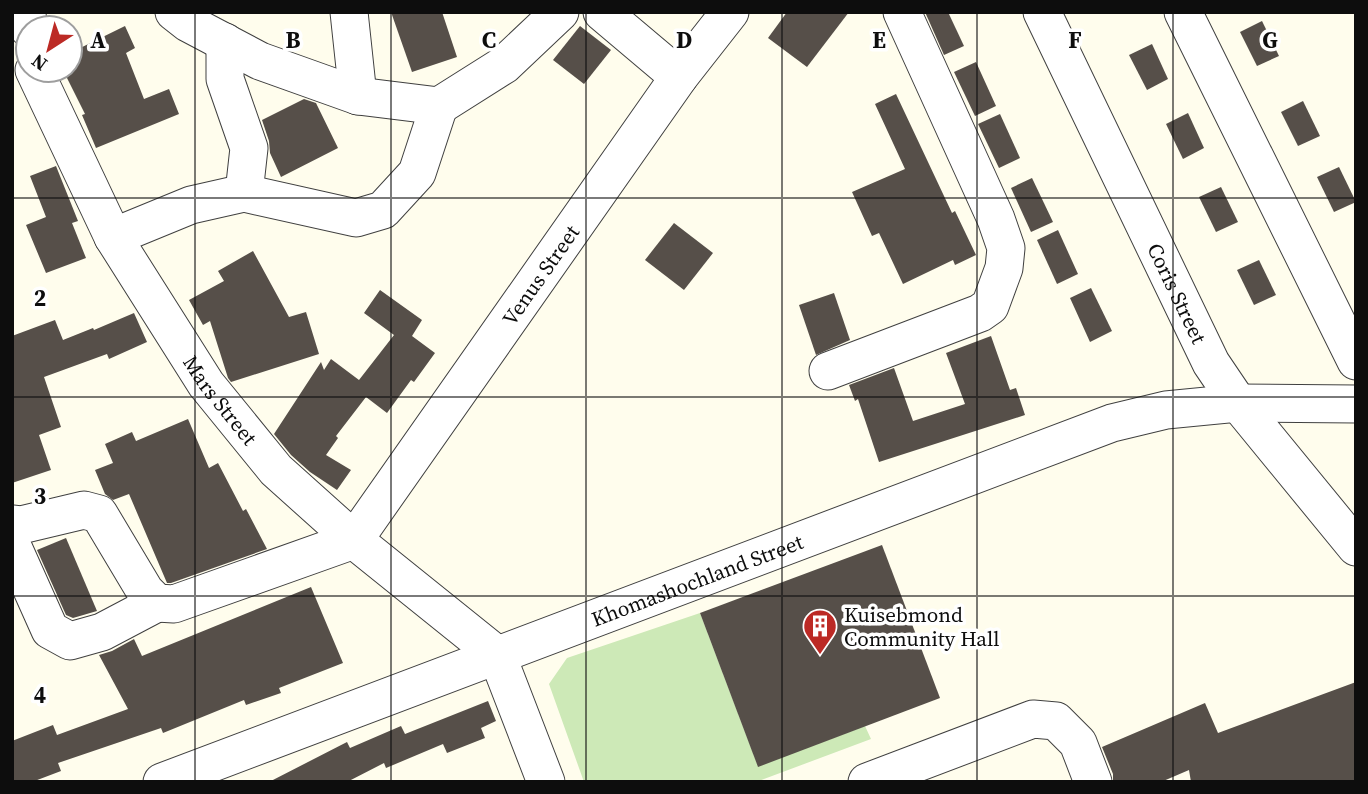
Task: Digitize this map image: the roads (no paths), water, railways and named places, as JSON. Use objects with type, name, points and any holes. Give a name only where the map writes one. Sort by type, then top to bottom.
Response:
[{"type":"street","points":[[174,12],[188,23],[260,61],[358,96],[439,106],[504,65],[560,12]]},
{"type":"street","points":[[349,12],[358,96]]},
{"type":"street","points":[[602,12],[679,76]]},
{"type":"street","name":"Venus Street","points":[[354,540],[679,76],[730,12]]},
{"type":"street","points":[[828,371],[980,313],[990,306],[1004,268],[1006,248],[996,219],[902,12]]},
{"type":"street","name":"Coris Street","points":[[1042,12],[1211,363],[1238,403],[1356,547]]},
{"type":"street","points":[[1183,12],[1356,361]]},
{"type":"street","points":[[225,42],[225,79],[248,148],[244,193]]},
{"type":"street","name":"Mars Street","points":[[41,84],[113,237],[206,384],[276,470],[354,540],[497,655]]},
{"type":"street","points":[[113,237],[191,205],[244,193],[356,218],[383,211],[417,173],[439,106]]},
{"type":"street","name":"Khomashochland Street","points":[[162,782],[1112,423],[1166,410],[1238,403],[1356,404]]},
{"type":"street","points":[[12,524],[21,525],[83,510],[99,514],[145,591],[157,603]]},
{"type":"street","points":[[12,545],[50,630],[70,641],[102,632],[157,603],[174,604],[354,540]]},
{"type":"street","points":[[497,655],[546,782]]},
{"type":"street","points":[[867,782],[1033,719],[1056,721],[1079,743],[1093,782]]},
{"type":"place","name":"Kuisebmond Community Hall","points":[[820,656]]}]
